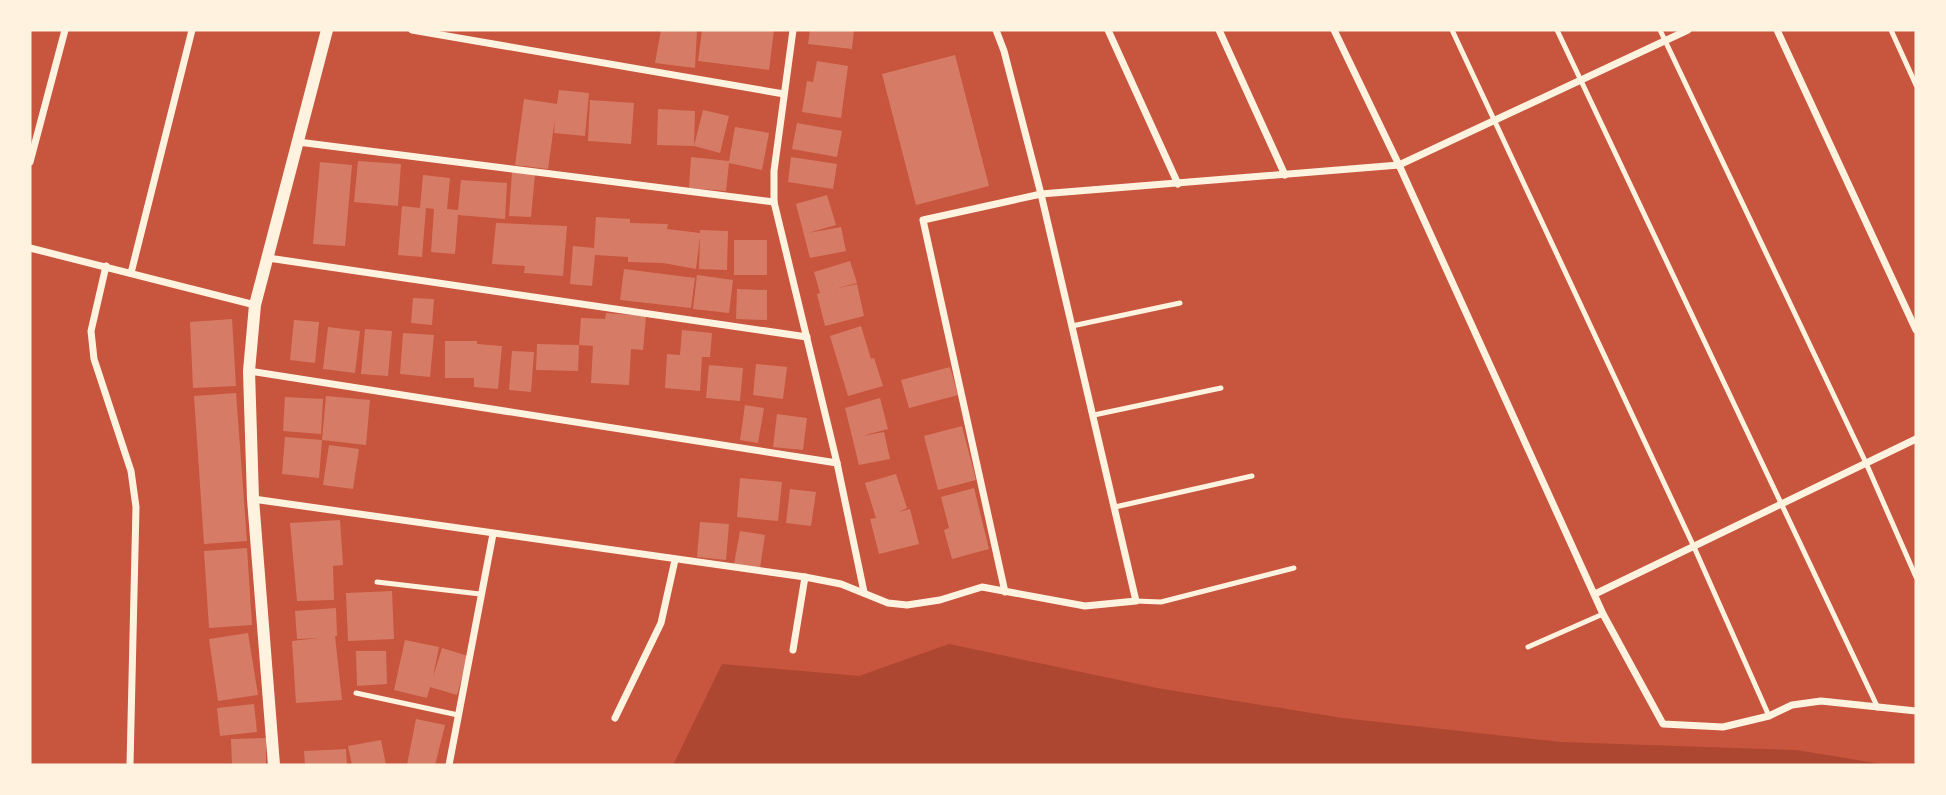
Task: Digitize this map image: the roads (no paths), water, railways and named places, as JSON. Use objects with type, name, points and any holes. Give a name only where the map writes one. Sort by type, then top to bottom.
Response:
[{"type":"street","points":[[30,162],[65,30]]},
{"type":"street","points":[[131,273],[192,30]]},
{"type":"street","points":[[274,765],[253,499],[249,371],[255,305],[327,30]]},
{"type":"street","points":[[412,30],[783,94]]},
{"type":"street","points":[[793,30],[774,171],[774,202],[837,463],[864,592]]},
{"type":"street","points":[[253,499],[805,577],[841,584],[888,603],[907,605],[940,600],[982,587],[1085,606],[1136,601],[1041,194],[1004,51],[996,30]]},
{"type":"street","points":[[1108,30],[1178,184]]},
{"type":"street","points":[[1219,30],[1285,175]]},
{"type":"street","points":[[1334,30],[1399,165],[1603,614],[1663,724],[1723,727],[1769,716],[1792,705],[1821,701],[1916,711]]},
{"type":"street","points":[[1004,592],[923,220],[1041,194],[1399,165],[1688,30]]},
{"type":"street","points":[[1777,30],[1916,330]]},
{"type":"street","points":[[298,142],[774,202]]},
{"type":"street","points":[[30,248],[255,305]]},
{"type":"street","points":[[268,258],[807,337]]},
{"type":"street","points":[[106,266],[91,331],[94,359],[131,471],[136,507],[130,765]]},
{"type":"street","points":[[249,371],[837,463]]},
{"type":"street","points":[[1595,594],[1916,439]]},
{"type":"street","points":[[449,765],[493,534]]},
{"type":"street","points":[[615,719],[661,623],[675,560]]},
{"type":"street","points":[[793,650],[805,577]]},
{"type":"lane","points":[[1452,30],[1694,547],[1769,716]]},
{"type":"lane","points":[[1557,30],[1878,708]]},
{"type":"lane","points":[[1660,30],[1866,463],[1916,577]]},
{"type":"lane","points":[[1891,30],[1916,85]]},
{"type":"lane","points":[[1072,327],[1180,303]]},
{"type":"lane","points":[[1094,415],[1221,388]]},
{"type":"lane","points":[[1115,507],[1252,476]]},
{"type":"lane","points":[[1136,601],[1161,602],[1294,568]]},
{"type":"lane","points":[[377,582],[480,594]]},
{"type":"lane","points":[[1528,647],[1603,614]]},
{"type":"lane","points":[[356,693],[458,715]]}]
